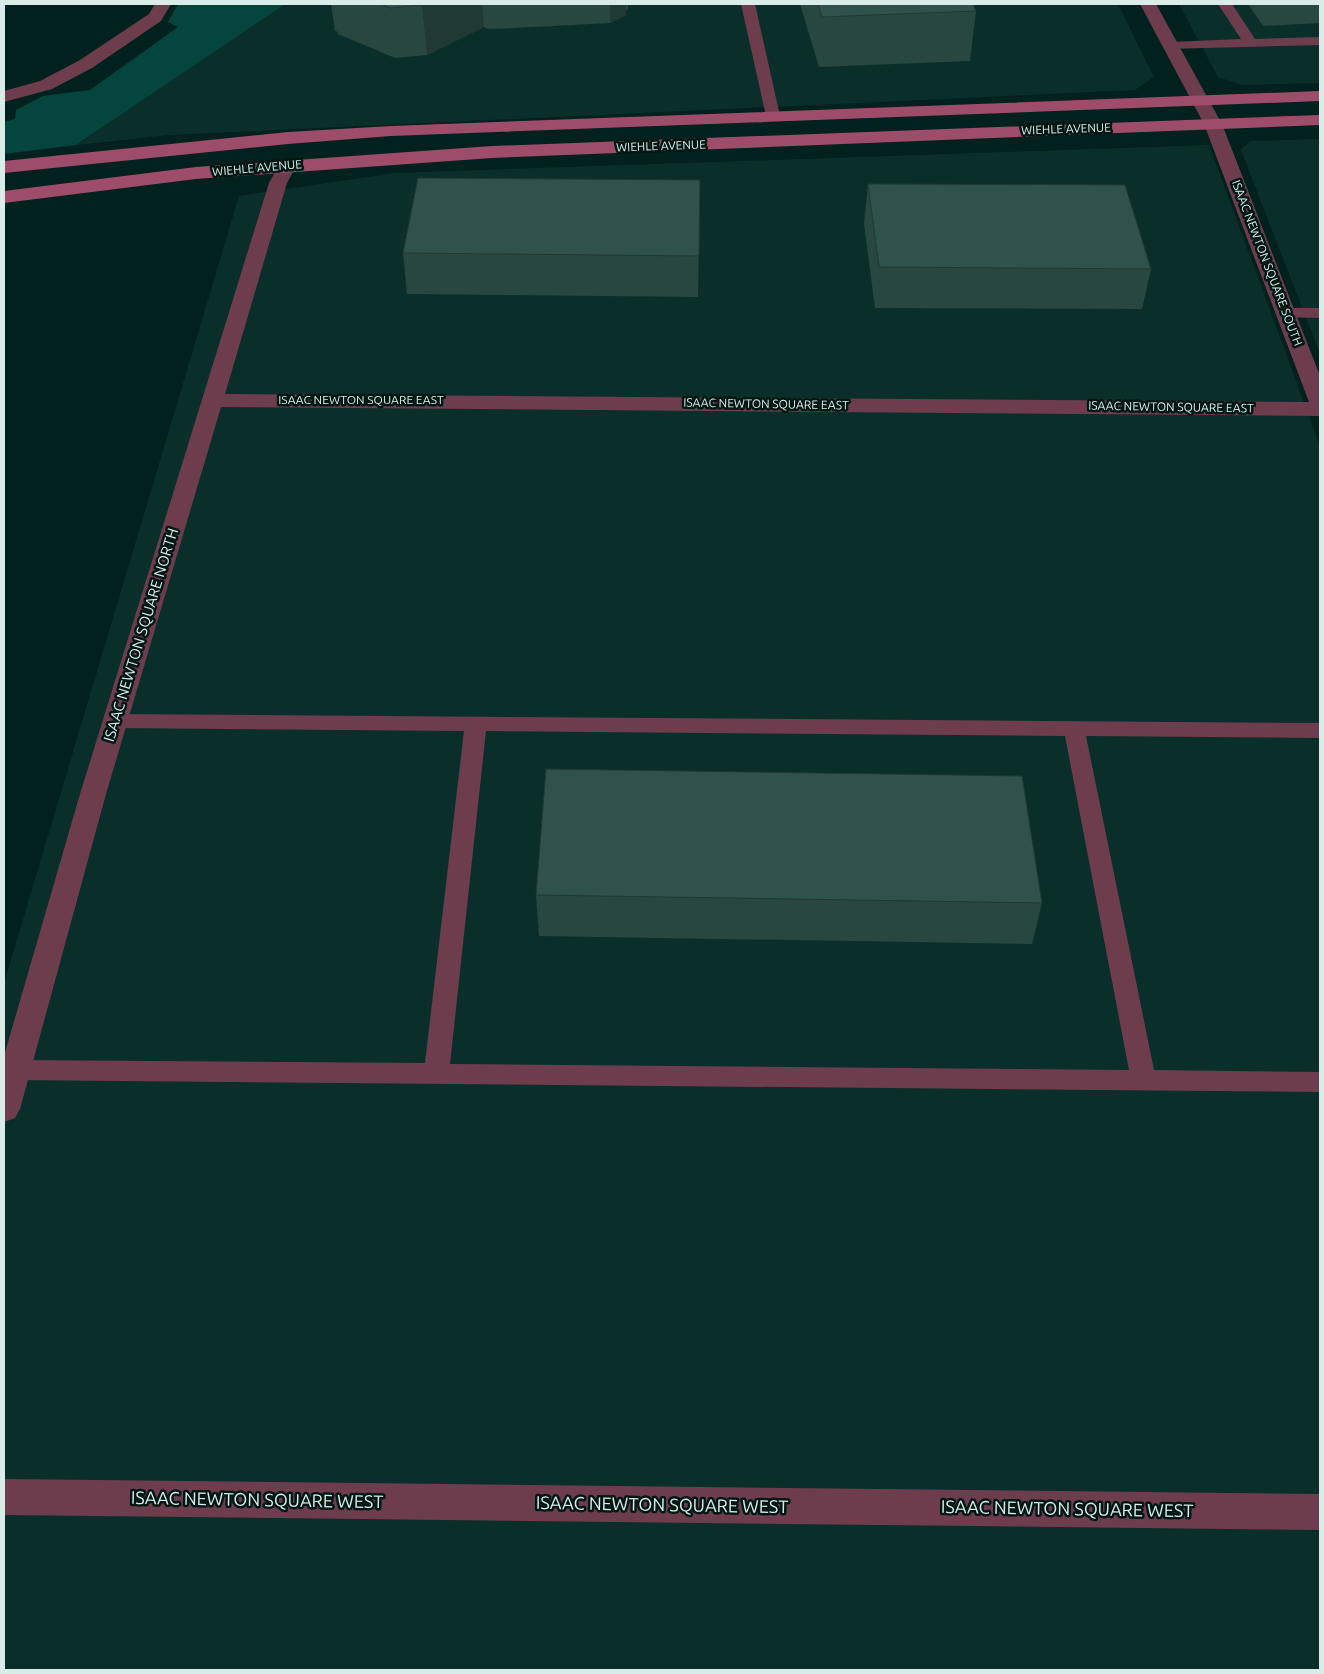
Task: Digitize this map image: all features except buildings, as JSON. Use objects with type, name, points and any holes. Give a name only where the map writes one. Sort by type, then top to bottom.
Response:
[{"type":"main road","name":"WIEHLE AVENUE","points":[[4,168],[288,138],[391,131],[1320,96]]},
{"type":"main road","name":"WIEHLE AVENUE","points":[[4,197],[288,165],[492,152],[1320,120]]},
{"type":"street","points":[[4,97],[46,85],[86,64],[155,16],[163,4]]},
{"type":"street","name":"ISAAC NEWTON SQUARE SOUTH","points":[[1148,4],[1214,124],[1320,403]]},
{"type":"street","name":"ISAAC NEWTON SQUARE NORTH","points":[[4,1109],[115,721],[211,400],[224,365],[278,183],[288,165]]},
{"type":"street","name":"ISAAC NEWTON SQUARE EAST","points":[[211,400],[289,399],[1320,409]]},
{"type":"street","name":"ISAAC NEWTON SQUARE WEST","points":[[4,1497],[1320,1512]]},
{"type":"lane","points":[[748,4],[773,116]]},
{"type":"lane","points":[[1225,4],[1251,44]]},
{"type":"lane","points":[[1171,46],[1320,41]]},
{"type":"lane","points":[[1286,313],[1320,313]]},
{"type":"lane","points":[[115,721],[1320,730]]},
{"type":"lane","points":[[436,1073],[476,723]]},
{"type":"lane","points":[[1074,728],[1143,1080]]},
{"type":"lane","points":[[15,1070],[1320,1082]]},
{"type":"shaded area","points":[[178,4],[285,4],[76,145],[4,154],[4,122],[15,119],[16,110],[43,96],[90,90],[178,27],[168,22]]},
{"type":"shaded area","points":[[279,4],[1118,4],[1154,77],[1135,90],[169,135],[77,145]]},
{"type":"shaded area","points":[[1179,4],[1320,4],[1320,83],[1242,85],[1218,77]]},
{"type":"shaded area","points":[[1320,139],[1320,354],[1241,150],[1250,141]]},
{"type":"shaded area","points":[[1209,145],[1320,446],[1320,1670],[4,1670],[4,983],[239,196],[395,173]]}]
